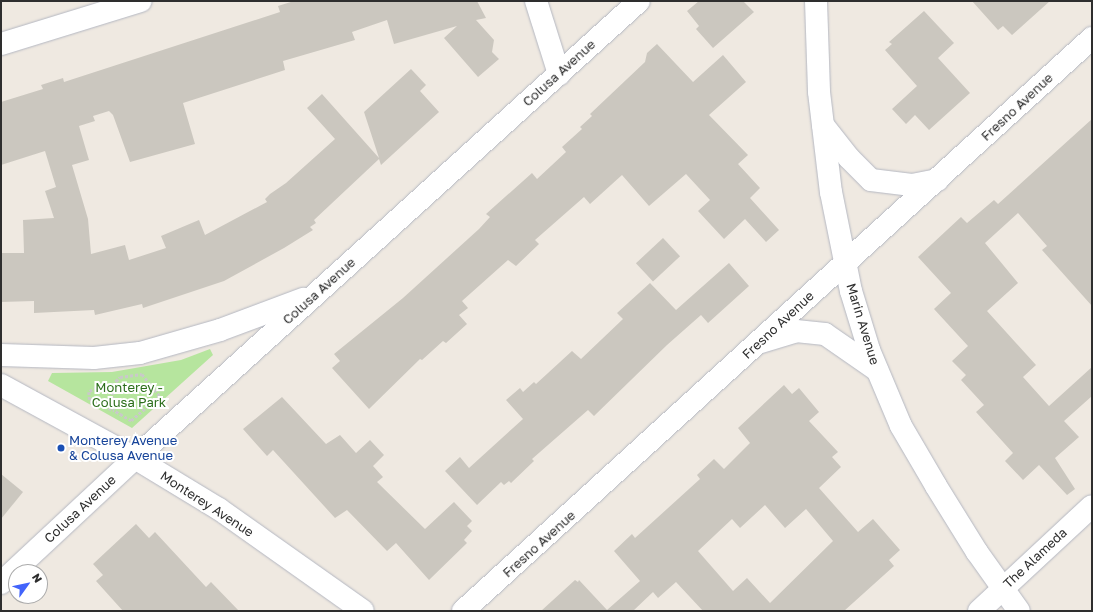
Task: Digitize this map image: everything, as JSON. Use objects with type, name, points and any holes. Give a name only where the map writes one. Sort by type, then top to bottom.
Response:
[{"type":"street","points":[[1,44],[141,1]]},
{"type":"street","points":[[536,1],[559,74]]},
{"type":"street","name":"Colusa Avenue","points":[[1,582],[135,458],[638,1]]},
{"type":"street","name":"Marin Avenue","points":[[816,1],[819,92],[832,200],[845,263],[868,350],[913,446],[969,540],[1002,590],[1019,611]]},
{"type":"street","name":"Fresno Avenue","points":[[463,611],[761,342],[845,263],[938,180],[1092,38]]},
{"type":"street","points":[[822,124],[849,158],[871,180],[912,185],[938,180]]},
{"type":"street","points":[[1,356],[94,358],[140,353],[220,330],[314,295]]},
{"type":"street","points":[[761,342],[796,332],[824,334],[877,370]]},
{"type":"street","name":"Monterey Avenue","points":[[1,385],[135,458],[219,509],[363,611]]},
{"type":"street","name":"The Alameda","points":[[979,611],[1092,506]]},
{"type":"path","points":[[142,374],[160,396],[131,421],[113,410],[90,401],[89,392],[101,385],[112,385],[120,377],[142,374]]},
{"type":"path","points":[[112,385],[113,410]]},
{"type":"green space","name":"Monterey - Colusa Park","points":[[210,349],[213,355],[132,428],[48,381],[52,373],[112,372],[181,360]]},
{"type":"building","points":[[294,1],[477,1],[486,18],[476,20],[494,40],[492,52],[499,59],[478,77],[444,38],[457,26],[394,44],[387,20],[352,32],[355,40],[283,61],[285,70],[183,103],[195,144],[130,162],[113,115],[109,111],[93,116],[95,121],[79,126],[89,160],[72,165],[88,219],[91,254],[125,245],[129,260],[166,248],[161,236],[199,220],[205,235],[267,202],[265,199],[270,194],[286,183],[335,139],[307,108],[322,94],[379,158],[364,112],[411,69],[426,85],[420,91],[439,112],[381,165],[379,159],[314,220],[316,223],[310,227],[313,230],[224,281],[143,308],[142,304],[95,315],[94,310],[34,313],[34,301],[1,302],[1,253],[24,253],[23,220],[54,218],[45,191],[56,187],[45,151],[1,165],[1,102],[43,89],[41,85],[63,78],[64,82],[280,12],[278,6]]},
{"type":"building","points":[[699,1],[743,1],[754,12],[713,48],[696,29],[699,26],[687,11]]},
{"type":"building","points":[[972,1],[1050,1],[1012,35],[1003,26],[998,30]]},
{"type":"building","points":[[924,11],[954,43],[938,58],[970,93],[929,130],[915,115],[906,124],[892,109],[917,86],[885,50],[892,44],[889,42]]},
{"type":"building","points":[[657,44],[693,82],[723,55],[746,82],[709,115],[748,155],[738,164],[760,188],[750,198],[779,230],[766,242],[745,219],[724,239],[698,211],[710,200],[686,174],[649,206],[622,175],[590,204],[584,197],[535,240],[539,244],[516,266],[508,260],[462,301],[468,308],[459,315],[467,324],[446,343],[443,341],[422,360],[420,359],[369,409],[332,368],[340,361],[334,354],[403,298],[479,229],[490,217],[486,214],[532,173],[537,179],[566,152],[562,147],[582,129],[580,127],[592,116],[590,114],[645,62],[647,53]]},
{"type":"building","points":[[1092,119],[1092,306],[1042,250],[1047,246],[1018,213],[985,243],[1018,283],[987,311],[1036,365],[1023,377],[1049,406],[1092,367],[1092,396],[1064,421],[1079,437],[1055,458],[1075,489],[1067,495],[1039,465],[1023,480],[1005,461],[1013,453],[976,412],[984,405],[961,380],[966,375],[952,361],[968,346],[934,309],[951,293],[918,257],[961,217],[967,223],[994,200],[998,204]]},
{"type":"building","points":[[663,238],[680,256],[653,282],[636,263]]},
{"type":"building","points":[[729,263],[749,286],[708,323],[701,315],[667,345],[594,416],[588,410],[532,459],[534,461],[511,483],[509,481],[504,485],[501,482],[477,505],[445,471],[460,457],[469,468],[523,419],[506,400],[520,388],[523,392],[534,382],[536,384],[572,351],[581,359],[623,319],[617,313],[650,283],[676,310]]},
{"type":"building","points":[[784,385],[792,394],[799,388],[819,412],[809,421],[838,452],[832,457],[841,467],[819,488],[858,532],[873,519],[900,550],[889,560],[894,566],[844,611],[703,611],[676,582],[658,598],[653,592],[633,611],[541,611],[575,580],[578,582],[579,580],[607,610],[640,581],[614,551],[632,534],[635,538],[700,479],[697,475],[714,459],[724,469],[750,443],[738,428]],"holes":[[[765,505],[785,528],[806,509],[833,541],[770,603],[747,578],[733,591],[698,551],[732,519],[740,528]]]},
{"type":"building","points":[[282,397],[326,444],[340,435],[356,453],[370,440],[384,455],[373,466],[383,477],[377,482],[425,529],[454,502],[472,521],[467,526],[472,531],[464,540],[467,543],[429,580],[396,543],[387,551],[347,510],[335,518],[273,450],[267,456],[243,429]]},
{"type":"building","points":[[1,474],[23,492],[1,519]]},
{"type":"building","points":[[136,524],[149,538],[155,532],[206,587],[211,582],[239,611],[123,611],[96,581],[103,575],[93,564]]},
{"type":"place","name":"Monterey Avenue & Colusa Avenue","points":[[61,448]]}]
